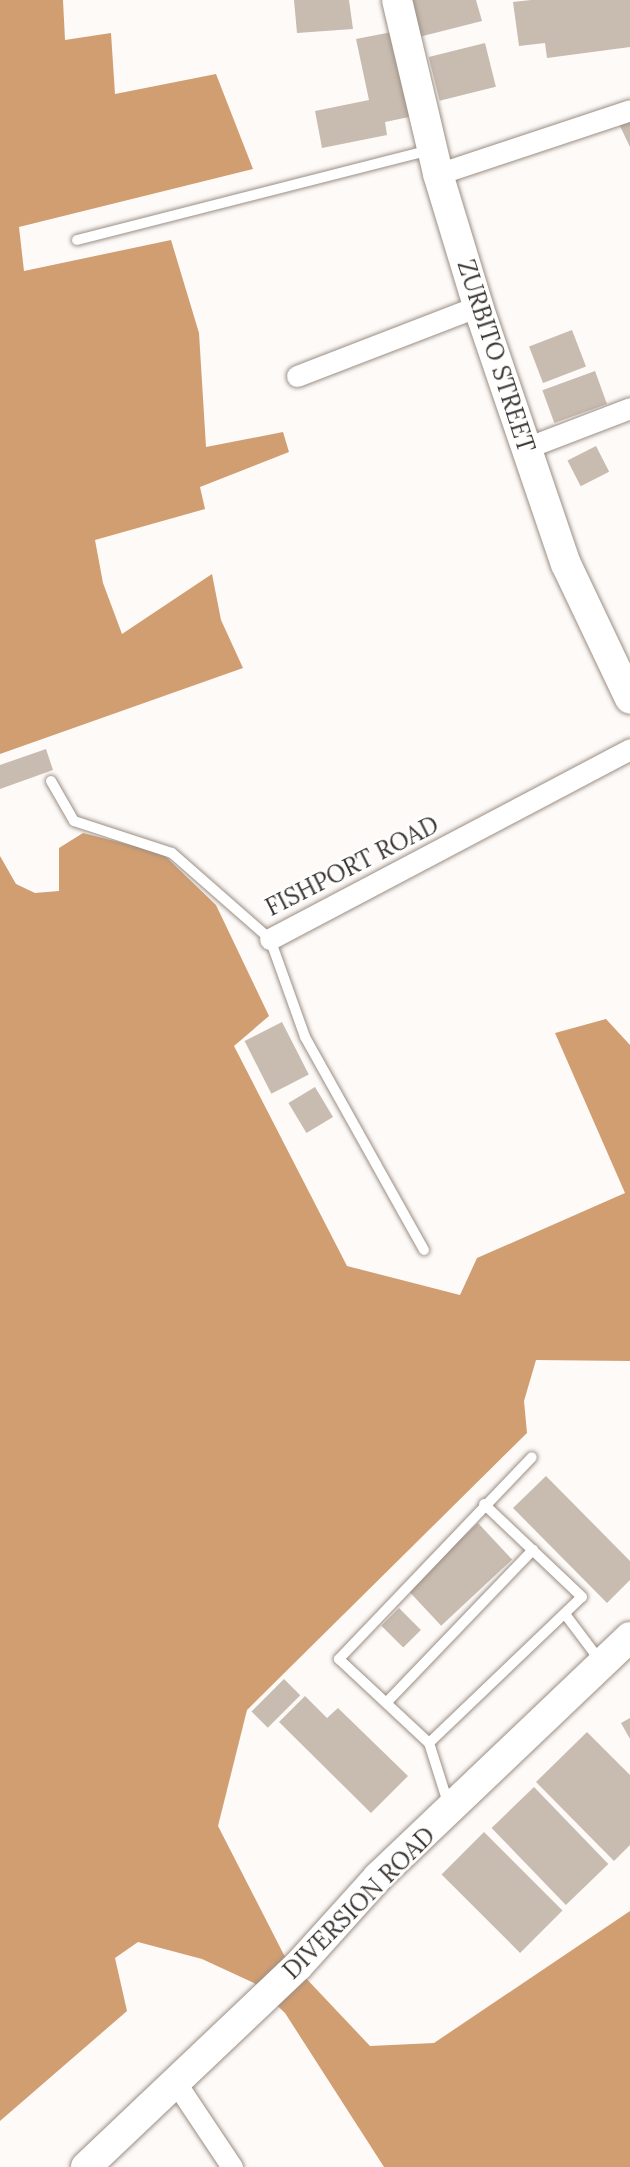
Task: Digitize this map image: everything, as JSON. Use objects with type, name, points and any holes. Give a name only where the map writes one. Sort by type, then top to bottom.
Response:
[{"type":"street","name":"ZURBITO STREET","points":[[397,0],[435,162],[478,306],[566,564],[630,699]]},
{"type":"street","points":[[435,162],[630,110]]},
{"type":"street","points":[[297,376],[478,306]]},
{"type":"street","points":[[526,448],[630,408]]},
{"type":"street","name":"FISHPORT ROAD","points":[[270,939],[630,749]]},
{"type":"street","name":"DIVERSION ROAD","points":[[86,2167],[298,1966],[378,1877],[451,1812],[630,1637]]},
{"type":"street","points":[[176,2083],[232,2167]]},
{"type":"lane","points":[[77,240],[435,162]]},
{"type":"lane","name":"FISHPORT ROAD","points":[[51,781],[74,821],[172,853],[270,939]]},
{"type":"lane","points":[[270,939],[305,1037],[424,1250]]},
{"type":"lane","points":[[451,1812],[429,1744],[338,1659],[532,1457]]},
{"type":"lane","points":[[429,1744],[582,1597],[484,1504]]},
{"type":"lane","points":[[387,1702],[533,1550]]},
{"type":"lane","points":[[565,1614],[603,1665]]},
{"type":"shaded area","points":[[0,0],[63,0],[65,40],[111,33],[115,94],[216,74],[253,169],[19,227],[24,271],[171,240],[199,333],[206,447],[283,432],[289,452],[200,487],[205,509],[95,540],[103,583],[122,634],[212,574],[221,620],[243,668],[0,754]]},
{"type":"shaded area","points":[[83,833],[162,853],[216,905],[269,1016],[234,1046],[347,1266],[460,1295],[477,1258],[625,1193],[555,1033],[606,1019],[630,1045],[630,1361],[536,1360],[524,1401],[527,1433],[247,1710],[218,1826],[284,1955],[370,2046],[434,2043],[630,1911],[630,2167],[384,2167],[285,2013],[254,1983],[202,1959],[138,1942],[115,1958],[127,2011],[0,2121],[0,856],[16,884],[35,893],[59,891],[59,848]]},
{"type":"building","points":[[294,0],[349,0],[353,29],[297,33]]},
{"type":"building","points":[[406,0],[476,0],[482,21],[411,39]]},
{"type":"building","points":[[630,0],[630,47],[547,58],[545,43],[519,46],[513,2]]},
{"type":"building","points":[[397,31],[414,116],[385,122],[387,135],[322,148],[315,111],[369,100],[356,39]]},
{"type":"building","points":[[485,43],[496,87],[440,101],[429,57]]},
{"type":"building","points":[[630,120],[630,147],[619,124]]},
{"type":"building","points":[[572,330],[586,366],[543,383],[529,346]]},
{"type":"building","points":[[595,371],[607,404],[554,423],[542,390]]},
{"type":"building","points":[[596,446],[609,472],[581,486],[567,461]]},
{"type":"building","points":[[46,749],[53,770],[0,789],[0,765]]},
{"type":"building","points":[[282,1022],[309,1075],[271,1094],[245,1041]]},
{"type":"building","points":[[315,1087],[333,1117],[306,1133],[288,1103]]},
{"type":"building","points":[[546,1476],[630,1561],[630,1580],[607,1603],[513,1508]]},
{"type":"building","points":[[478,1523],[512,1560],[441,1626],[407,1589]]},
{"type":"building","points":[[399,1608],[421,1630],[403,1648],[381,1626]]},
{"type":"building","points":[[284,1679],[300,1695],[268,1728],[251,1712]]},
{"type":"building","points":[[305,1696],[327,1718],[338,1708],[408,1776],[371,1813],[279,1722]]},
{"type":"building","points":[[630,1718],[630,1739],[621,1723]]},
{"type":"building","points":[[587,1732],[630,1775],[630,1845],[614,1861],[536,1782]]},
{"type":"building","points":[[534,1787],[608,1864],[566,1905],[492,1828]]},
{"type":"building","points":[[484,1832],[562,1910],[520,1953],[442,1874]]}]
